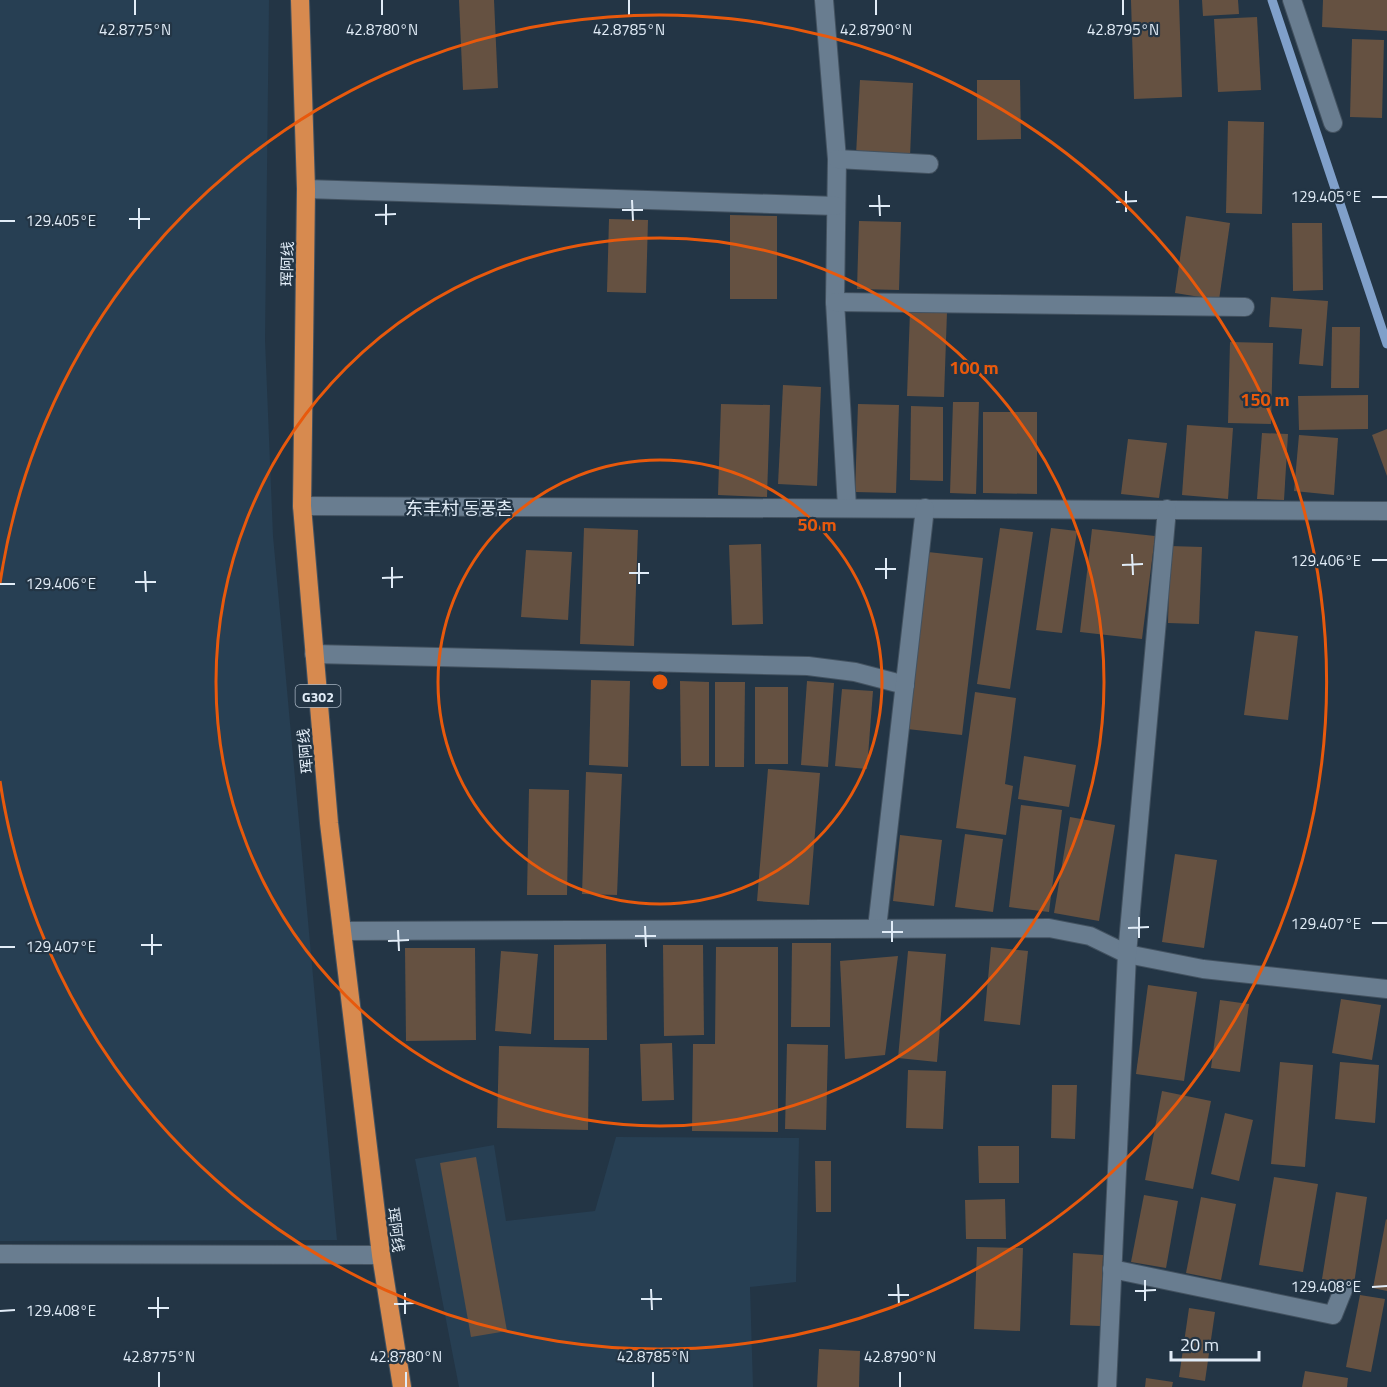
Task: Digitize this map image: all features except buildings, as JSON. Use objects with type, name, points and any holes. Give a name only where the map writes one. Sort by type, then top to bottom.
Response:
[{"type":"highway","name":"珲阿线","points":[[300,0],[306,189],[302,506],[314,654],[342,931],[381,1255],[402,1387]]},
{"type":"street","points":[[824,0],[837,159],[835,302],[847,507]]},
{"type":"street","points":[[1292,0],[1333,123]]},
{"type":"street","points":[[837,159],[929,164]]},
{"type":"street","points":[[306,189],[836,206]]},
{"type":"street","points":[[835,302],[1245,306]]},
{"type":"street","points":[[302,506],[1387,511]]},
{"type":"street","points":[[877,928],[925,508]]},
{"type":"street","points":[[1107,1387],[1127,954],[1167,509]]},
{"type":"street","points":[[314,654],[808,666],[855,672],[905,685]]},
{"type":"street","points":[[342,931],[1049,928],[1090,936],[1127,954],[1203,969],[1387,989]]},
{"type":"street","points":[[0,1254],[381,1255]]},
{"type":"street","points":[[1112,1269],[1333,1314],[1343,1290]]},
{"type":"shaded area","points":[[0,0],[269,0],[265,340],[273,536],[337,1240],[0,1241]]},
{"type":"shaded area","points":[[616,1137],[799,1138],[796,1282],[750,1287],[753,1387],[459,1387],[415,1159],[494,1145],[506,1221],[595,1211]]},
{"type":"waterway","points":[[1272,0],[1387,344]]},
{"type":"district","name":"东丰村 동풍촌","points":[[459,508]]}]
